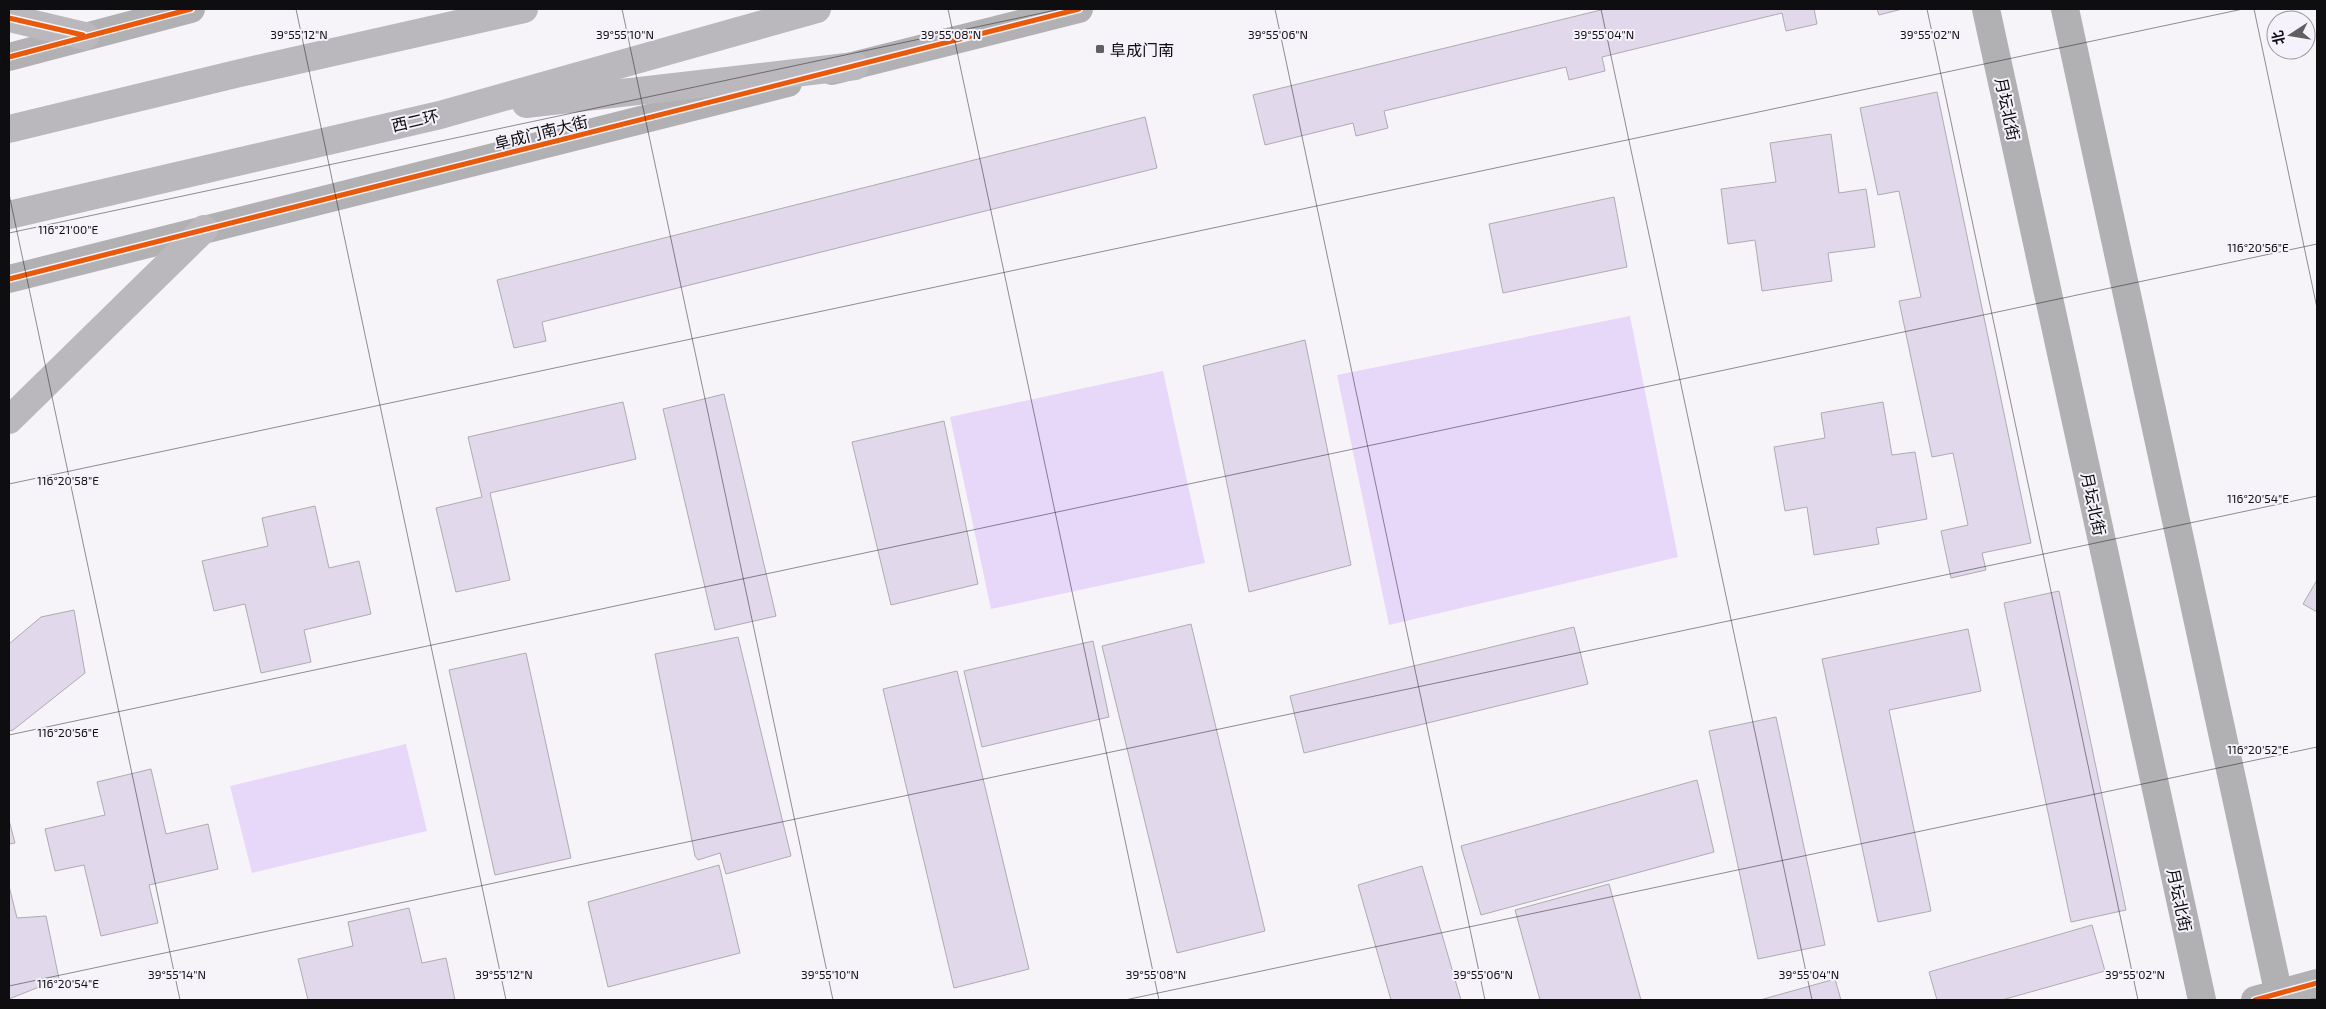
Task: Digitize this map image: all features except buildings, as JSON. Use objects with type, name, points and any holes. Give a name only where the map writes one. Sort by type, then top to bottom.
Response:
[{"type":"highway","points":[[9,128],[230,75],[503,12],[524,9]]},
{"type":"highway","name":"西二环","points":[[9,215],[440,114],[817,9]]},
{"type":"highway","points":[[9,18],[85,36]]},
{"type":"highway","points":[[440,114],[855,66]]},
{"type":"highway","points":[[9,420],[204,229]]},
{"type":"main road","points":[[9,57],[191,9]]},
{"type":"main road","name":"阜成门南大街","points":[[9,278],[1079,9]]},
{"type":"main road","name":"月坛北街","points":[[1986,9],[2202,1000]]},
{"type":"main road","points":[[2065,9],[2271,998],[2317,983]]},
{"type":"shaded area","points":[[1630,316],[1678,557],[1389,625],[1337,375]]},
{"type":"shaded area","points":[[1163,371],[1205,563],[991,609],[950,417]]},
{"type":"shaded area","points":[[406,744],[427,831],[252,873],[230,786]]},
{"type":"cycle path","points":[[9,57],[191,9]]},
{"type":"cycle path","points":[[9,279],[1079,9]]},
{"type":"cycle path","points":[[9,18],[83,35]]},
{"type":"cycle path","points":[[2255,1000],[2317,983]]},
{"type":"place","name":"阜成门南","points":[[1100,49]]}]
